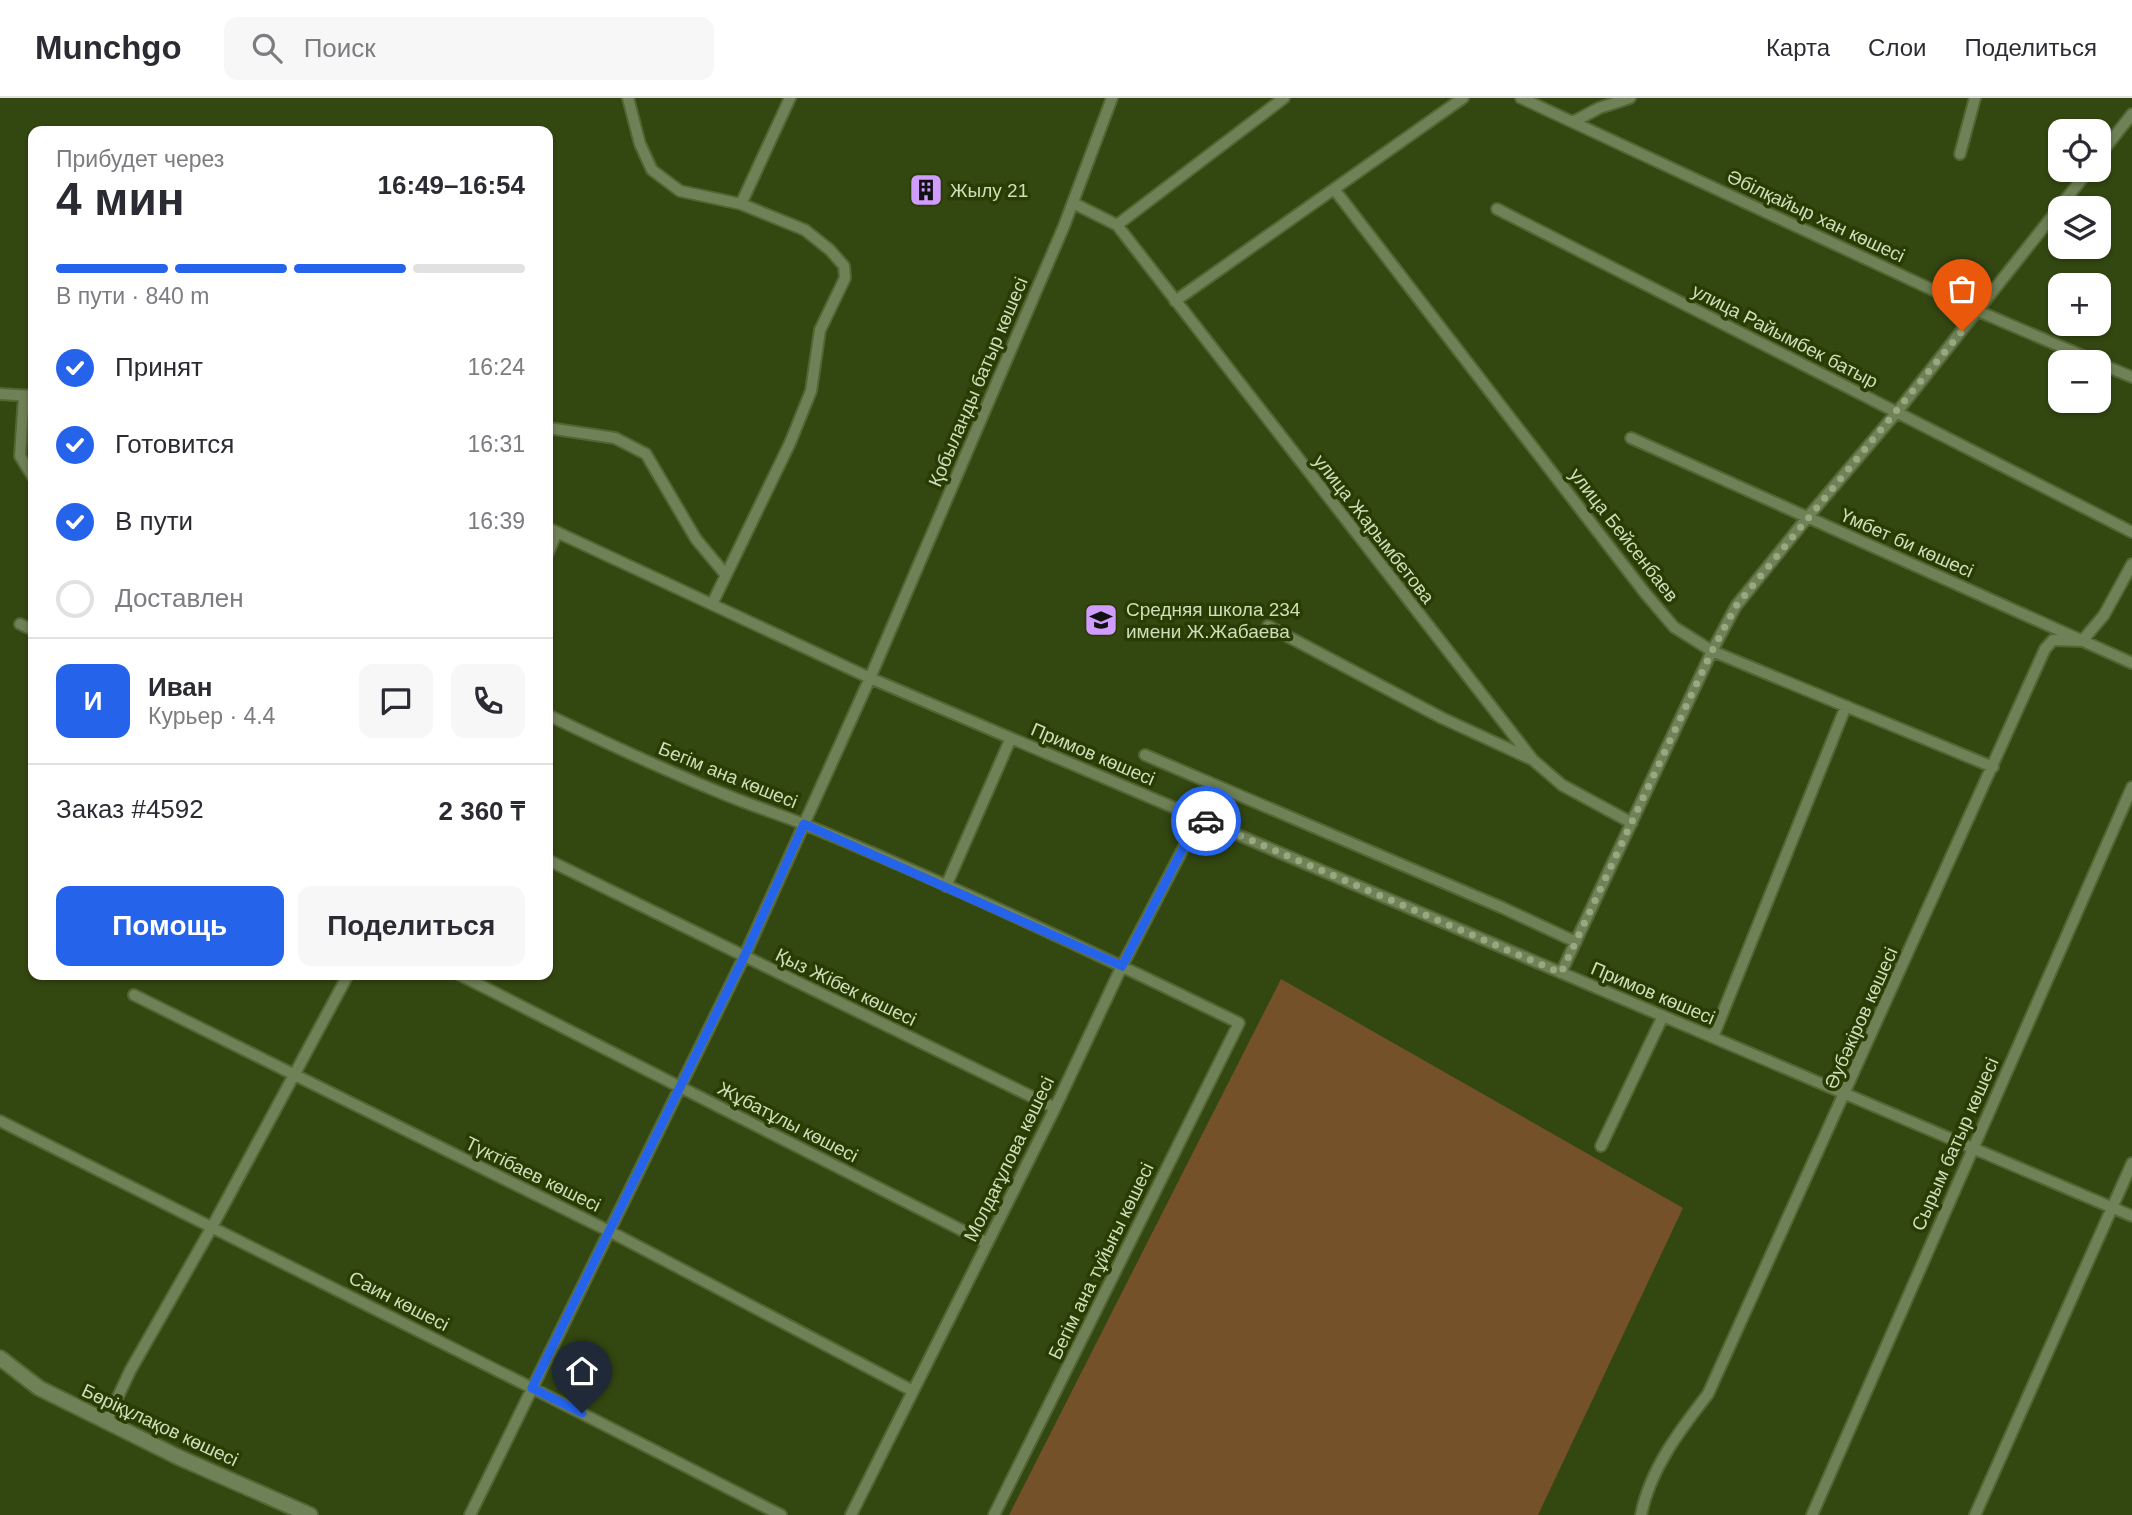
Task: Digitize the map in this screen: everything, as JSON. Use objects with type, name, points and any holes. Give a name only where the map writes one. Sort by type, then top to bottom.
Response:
[{"type":"street","points":[[628,98],[640,144],[652,170],[680,191],[741,204],[805,230],[830,250],[844,266],[845,278],[820,330],[811,391],[790,443],[712,604]]},
{"type":"street","points":[[741,204],[790,98]]},
{"type":"street","name":"Қобыланды батыр көшесі","points":[[470,1515],[744,957],[870,678],[1073,203],[1112,98]]},
{"type":"street","points":[[1073,203],[1117,225],[1284,98]]},
{"type":"street","points":[[1175,301],[1463,98]]},
{"type":"street","name":"Әбілқайыр хан көшесі","points":[[1521,98],[1978,311],[2068,350]]},
{"type":"street","points":[[1573,122],[1600,108],[1630,98]]},
{"type":"street","points":[[1960,154],[1975,98]]},
{"type":"street","points":[[2111,141],[2132,114]]},
{"type":"street","points":[[1561,973],[1712,651],[1736,606],[1897,412],[2080,182]]},
{"type":"street","name":"улица Бейсенбаев","points":[[1334,189],[1645,593],[1674,626],[1712,651],[1993,767]]},
{"type":"street","name":"улица Райымбек батыр","points":[[1497,209],[2132,532]]},
{"type":"street","name":"улица Жарымбетова","points":[[1117,225],[1533,760],[1562,785],[1632,823]]},
{"type":"street","name":"Әбілқайыр хан көшесі","points":[[2111,368],[2132,377]]},
{"type":"street","points":[[0,394],[28,396]]},
{"type":"street","points":[[28,403],[20,456],[28,469]]},
{"type":"street","points":[[553,429],[615,438],[646,454],[696,539],[726,575]]},
{"type":"street","name":"Үмбет би көшесі","points":[[1631,438],[2132,663]]},
{"type":"street","name":"Примов көшесі","points":[[553,530],[870,678],[2132,1216]]},
{"type":"street","points":[[2082,641],[2104,615],[2132,564]]},
{"type":"street","points":[[20,624],[28,627]]},
{"type":"street","points":[[1268,626],[1443,718],[1533,760]]},
{"type":"street","name":"Әубәкіров көшесі","points":[[1641,1515],[1644,1499],[1657,1469],[1708,1394],[2045,649],[2053,640],[2082,641]]},
{"type":"street","points":[[1713,1037],[1846,706]]},
{"type":"street","name":"Бегім ана көшесі","points":[[553,717],[733,798],[804,824],[946,886],[1239,1023]]},
{"type":"street","points":[[946,886],[1011,738]]},
{"type":"street","points":[[1145,755],[1503,908],[1576,942]]},
{"type":"street","name":"Сырым батыр көшесі","points":[[1812,1515],[2132,787]]},
{"type":"street","name":"Молдағұлова көшесі","points":[[851,1515],[1055,1108],[1122,966],[1199,818]]},
{"type":"street","name":"Қыз Жібек көшесі","points":[[553,862],[1055,1108]]},
{"type":"street","points":[[106,1422],[130,1371],[212,1227],[345,980]]},
{"type":"street","name":"Жұбатұлы көшесі","points":[[470,980],[987,1243]]},
{"type":"street","name":"Түктібаев көшесі","points":[[134,995],[609,1231],[914,1391]]},
{"type":"street","points":[[1601,1146],[1663,1016]]},
{"type":"street","name":"Бегім ана тұйығы көшесі","points":[[994,1515],[1239,1023]]},
{"type":"street","name":"Саин көшесі","points":[[0,1121],[781,1515]]},
{"type":"street","points":[[1975,1515],[2132,1163]]},
{"type":"street","name":"Бөріқұлақов көшесі","points":[[0,1358],[39,1388],[106,1422],[310,1515]]},
{"type":"shaded area","points":[[1281,979],[1683,1208],[1538,1515],[1009,1515]]},
{"type":"way so far","points":[[1206,821],[1561,973],[1712,651],[1736,606],[1962,331]]},
{"type":"place","name":"Жылу 21","points":[[926,190]]},
{"type":"place","name":"Средняя школа 234 имени Ж.Жабаева","points":[[1101,620]]},
{"type":"route","points":[[582,1413],[532,1388],[744,957],[804,824],[1122,966],[1199,818],[1206,821]]}]
